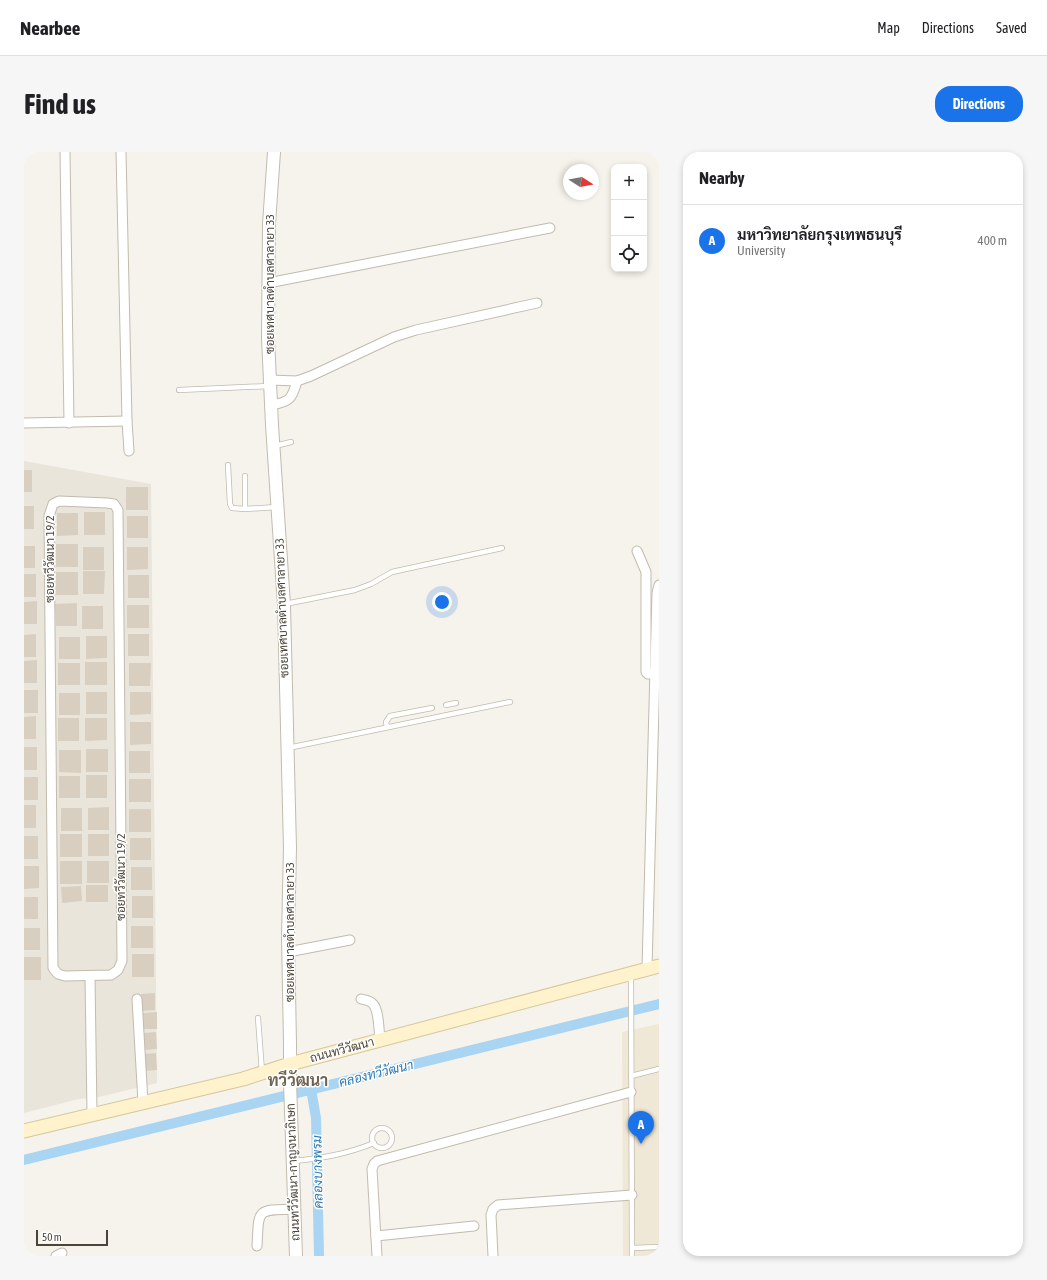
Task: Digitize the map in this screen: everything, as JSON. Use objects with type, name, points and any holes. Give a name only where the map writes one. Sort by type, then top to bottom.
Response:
[{"type":"main road","name":"ถนนทวีวัฒนา","points":[[24,1130],[262,1073],[290,1064],[653,967]]},
{"type":"street","points":[[65,152],[69,423]]},
{"type":"street","points":[[121,152],[129,451]]},
{"type":"street","name":"ซอยเทศบาลตำบลศาลายา 33","points":[[274,152],[269,224],[268,338],[273,446],[284,605],[290,848],[288,952],[290,1064]]},
{"type":"street","points":[[268,283],[550,228]]},
{"type":"street","points":[[270,383],[297,380],[311,376],[394,337],[416,330],[537,303]]},
{"type":"street","points":[[271,406],[285,402],[290,398],[297,380]]},
{"type":"street","points":[[24,423],[127,421]]},
{"type":"street","name":"ซอยทวีวัฒนา 19/2","points":[[59,501],[107,502],[114,504],[118,510],[122,961],[118,970],[111,975],[90,976],[58,974],[54,968],[49,516],[53,504],[59,501]]},
{"type":"street","points":[[637,551],[646,572],[646,672],[648,674],[654,674]]},
{"type":"street","points":[[653,967],[654,674],[657,593],[659,585]]},
{"type":"street","points":[[288,952],[350,940]]},
{"type":"street","points":[[90,976],[92,1114]]},
{"type":"street","points":[[137,999],[143,1102]]},
{"type":"street","points":[[361,999],[367,1000],[373,1004],[376,1010],[380,1040]]},
{"type":"street","name":"ถนนทวีวัฒนา-กาญจนาภิเษก","points":[[290,1064],[296,1256]]},
{"type":"street","points":[[377,1256],[372,1168],[377,1161],[631,1092]]},
{"type":"street","points":[[493,1256],[491,1215],[493,1209],[498,1205],[632,1195]]},
{"type":"street","points":[[257,1246],[259,1216],[263,1211],[295,1210]]},
{"type":"street","points":[[376,1236],[474,1226]]},
{"type":"lane","points":[[179,390],[270,383]]},
{"type":"lane","points":[[273,446],[291,442]]},
{"type":"lane","points":[[228,465],[230,504],[232,508],[244,509],[277,507]]},
{"type":"lane","points":[[244,509],[245,476]]},
{"type":"lane","points":[[284,605],[355,590],[371,584],[392,572],[502,548]]},
{"type":"lane","points":[[287,748],[510,702]]},
{"type":"lane","points":[[446,705],[456,703]]},
{"type":"lane","points":[[386,727],[386,722],[390,716],[432,708]]},
{"type":"lane","points":[[631,973],[632,1256]]},
{"type":"lane","points":[[258,1018],[262,1073]]},
{"type":"lane","points":[[631,1076],[659,1069]]},
{"type":"lane","points":[[385,1129],[391,1134],[392,1141],[387,1147],[379,1148],[374,1143],[373,1136],[378,1130],[385,1129]]},
{"type":"lane","points":[[292,1161],[323,1158],[349,1152],[374,1143]]},
{"type":"lane","points":[[632,1248],[659,1247]]},
{"type":"shaded area","points":[[24,461],[151,484],[157,1083],[99,1097],[79,1099],[24,1113]]},
{"type":"shaded area","points":[[659,1024],[659,1256],[623,1256],[622,1032]]},
{"type":"building","points":[[24,470],[32,470],[32,492],[24,492]]},
{"type":"building","points":[[126,487],[148,487],[148,510],[126,510]]},
{"type":"building","points":[[24,506],[34,506],[34,529],[24,529]]},
{"type":"building","points":[[84,512],[105,512],[105,535],[84,535]]},
{"type":"building","points":[[57,513],[78,513],[78,535],[57,536]]},
{"type":"building","points":[[127,516],[148,516],[148,538],[127,538]]},
{"type":"building","points":[[56,544],[78,544],[78,567],[56,567]]},
{"type":"building","points":[[24,546],[35,546],[35,568],[24,568]]},
{"type":"building","points":[[83,547],[104,547],[104,570],[83,570]]},
{"type":"building","points":[[127,547],[148,547],[148,569],[127,570]]},
{"type":"building","points":[[83,571],[105,571],[104,594],[83,594]]},
{"type":"building","points":[[56,572],[78,572],[78,595],[56,595]]},
{"type":"building","points":[[24,574],[36,574],[36,597],[24,597]]},
{"type":"building","points":[[128,575],[149,575],[149,598],[128,598]]},
{"type":"building","points":[[37,601],[37,624],[24,624],[24,602]]},
{"type":"building","points":[[77,603],[77,626],[56,626],[55,604]]},
{"type":"building","points":[[127,605],[149,605],[149,628],[127,628]]},
{"type":"building","points":[[82,606],[103,606],[103,629],[82,629]]},
{"type":"building","points":[[36,634],[36,657],[24,657],[24,635]]},
{"type":"building","points":[[128,634],[149,634],[149,656],[128,656]]},
{"type":"building","points":[[86,636],[107,636],[107,658],[86,659]]},
{"type":"building","points":[[59,637],[80,637],[80,659],[59,659]]},
{"type":"building","points":[[37,660],[37,683],[24,683],[24,661]]},
{"type":"building","points":[[85,662],[107,662],[107,685],[85,685]]},
{"type":"building","points":[[58,663],[80,663],[80,685],[58,685]]},
{"type":"building","points":[[129,663],[151,663],[150,686],[129,686]]},
{"type":"building","points":[[24,690],[38,690],[38,713],[24,713]]},
{"type":"building","points":[[86,692],[107,692],[107,714],[86,714]]},
{"type":"building","points":[[130,692],[151,692],[151,714],[130,715]]},
{"type":"building","points":[[59,693],[80,693],[80,715],[59,715]]},
{"type":"building","points":[[36,716],[36,739],[24,739],[24,717]]},
{"type":"building","points":[[58,718],[79,718],[79,741],[58,741]]},
{"type":"building","points":[[85,718],[107,718],[107,740],[85,741]]},
{"type":"building","points":[[130,722],[151,722],[151,744],[130,745]]},
{"type":"building","points":[[24,747],[37,747],[37,770],[24,770]]},
{"type":"building","points":[[86,749],[108,749],[108,772],[86,772]]},
{"type":"building","points":[[59,750],[81,750],[81,773],[59,772]]},
{"type":"building","points":[[129,751],[150,751],[150,773],[129,773]]},
{"type":"building","points":[[86,775],[107,775],[107,798],[86,798]]},
{"type":"building","points":[[59,776],[80,776],[80,798],[59,798]]},
{"type":"building","points":[[24,777],[38,777],[38,800],[24,800]]},
{"type":"building","points":[[129,779],[151,779],[151,802],[129,802]]},
{"type":"building","points":[[24,805],[36,805],[36,828],[24,828]]},
{"type":"building","points":[[109,807],[109,830],[88,830],[88,808]]},
{"type":"building","points":[[61,808],[82,808],[82,831],[61,831]]},
{"type":"building","points":[[129,809],[151,809],[151,832],[129,832]]},
{"type":"building","points":[[60,834],[82,834],[82,857],[60,857]]},
{"type":"building","points":[[88,834],[109,834],[109,856],[88,856]]},
{"type":"building","points":[[24,836],[38,836],[38,859],[24,859]]},
{"type":"building","points":[[130,838],[151,838],[151,860],[130,860]]},
{"type":"building","points":[[60,861],[82,861],[82,884],[60,884]]},
{"type":"building","points":[[87,861],[109,861],[109,883],[87,883]]},
{"type":"building","points":[[24,866],[39,866],[39,888],[24,889]]},
{"type":"building","points":[[131,867],[152,867],[152,890],[131,890]]},
{"type":"building","points":[[86,885],[108,885],[108,902],[86,902]]},
{"type":"building","points":[[81,886],[82,901],[62,903],[61,887]]},
{"type":"building","points":[[132,896],[153,896],[153,918],[132,918]]},
{"type":"building","points":[[24,897],[38,897],[38,919],[24,919]]},
{"type":"building","points":[[131,926],[153,926],[153,948],[131,948]]},
{"type":"building","points":[[24,928],[40,928],[40,950],[24,950]]},
{"type":"building","points":[[132,954],[154,954],[154,977],[132,977]]},
{"type":"building","points":[[24,957],[41,957],[41,980],[24,980]]},
{"type":"building","points":[[155,993],[155,1010],[142,1011],[141,994]]},
{"type":"building","points":[[157,1012],[157,1029],[144,1029],[143,1013]]},
{"type":"building","points":[[156,1032],[157,1049],[144,1050],[143,1033]]},
{"type":"building","points":[[156,1053],[157,1070],[144,1071],[143,1054]]},
{"type":"waterway","name":"คลองทวีวัฒนา","points":[[24,1160],[659,1004]]},
{"type":"waterway","name":"คลองบางพรม","points":[[311,1089],[316,1118],[319,1256]]},
{"type":"place","name":"มหาวิทยาลัยกรุงเทพธนบุรี","points":[[641,1144]]},
{"type":"district","name":"ทวีวัฒนา","points":[[298,1080]]}]
